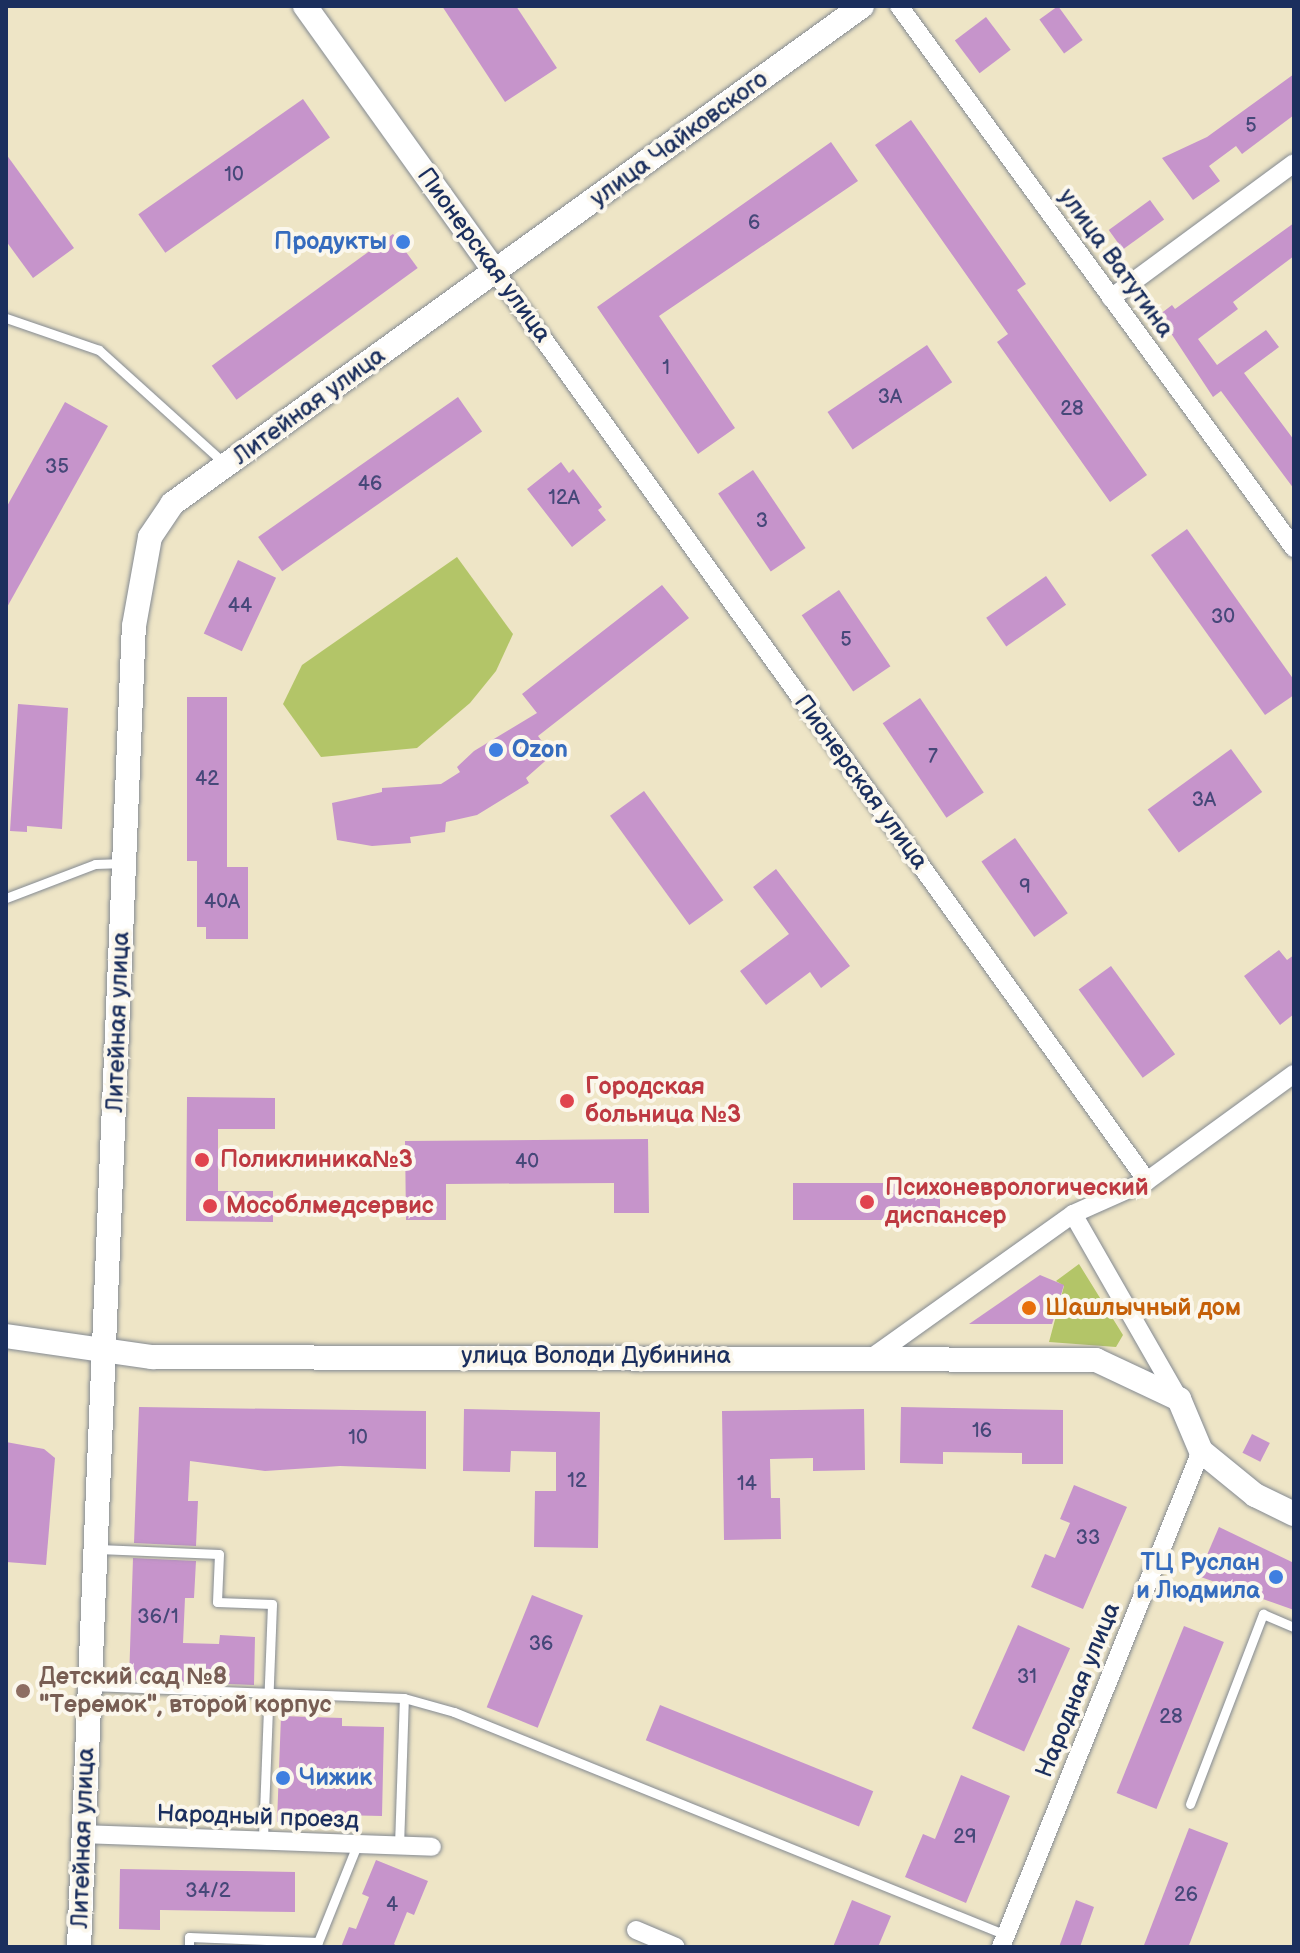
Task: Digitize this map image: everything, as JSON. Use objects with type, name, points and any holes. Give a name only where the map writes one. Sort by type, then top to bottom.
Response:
[{"type":"street","name":"Пионерская улица","points":[[305,6],[1147,1181]]},
{"type":"street","name":"улица Чайковского","points":[[496,273],[862,6]]},
{"type":"street","name":"улица Ватутина","points":[[899,6],[1294,548]]},
{"type":"street","points":[[1111,298],[1294,163]]},
{"type":"street","name":"Литейная улица","points":[[79,1947],[124,863],[139,577],[150,537],[172,504],[496,273]]},
{"type":"street","points":[[874,1356],[1073,1214],[1147,1181],[1294,1074]]},
{"type":"street","points":[[1073,1214],[1179,1399],[1201,1451],[1255,1495],[1294,1514]]},
{"type":"street","name":"улица Володи Дубинина","points":[[6,1336],[104,1352],[183,1357],[874,1356],[1096,1360],[1179,1399]]},
{"type":"street","name":"Народная улица","points":[[1003,1941],[1201,1451]]},
{"type":"street","name":"Народный проезд","points":[[83,1834],[432,1847]]},
{"type":"street","points":[[636,1930],[676,1947]]},
{"type":"lane","points":[[6,318],[99,350],[227,465]]},
{"type":"lane","points":[[6,898],[95,864],[124,863]]},
{"type":"lane","points":[[95,1549],[219,1554],[217,1602],[272,1604],[263,1841]]},
{"type":"lane","points":[[1190,1804],[1263,1614],[1294,1627]]},
{"type":"lane","points":[[89,1686],[404,1698],[454,1712],[1003,1941]]},
{"type":"lane","points":[[399,1846],[404,1698]]},
{"type":"lane","points":[[189,1947],[189,1937],[318,1942],[357,1845]]},
{"type":"green space","points":[[457,557],[513,634],[496,671],[470,703],[417,748],[321,757],[283,704],[302,665]]},
{"type":"green space","points":[[1079,1264],[1123,1335],[1116,1347],[1049,1342],[1064,1286],[1056,1281]]},
{"type":"building","points":[[442,6],[516,6],[557,68],[505,102]]},
{"type":"building","points":[[1058,6],[1083,40],[1064,53],[1039,20]]},
{"type":"building","points":[[986,17],[1011,50],[980,73],[955,40]]},
{"type":"building","points":[[1294,74],[1294,115],[1242,154],[1236,146],[1209,166],[1220,181],[1193,200],[1162,158],[1207,137]]},
{"type":"building","points":[[303,99],[330,138],[165,253],[138,214]]},
{"type":"building","points":[[911,120],[1026,284],[1017,290],[1147,475],[1110,502],[997,342],[1008,334],[875,145]]},
{"type":"building","points":[[831,142],[858,181],[659,316],[735,428],[698,454],[597,307]]},
{"type":"building","points":[[6,154],[74,248],[33,278],[6,241]]},
{"type":"building","points":[[1150,200],[1164,219],[1123,249],[1109,230]]},
{"type":"building","points":[[1294,223],[1294,256],[1233,302],[1238,309],[1198,339],[1217,365],[1266,330],[1279,347],[1244,373],[1294,440],[1294,489],[1221,391],[1213,397],[1159,315],[1172,305],[1175,309]]},
{"type":"building","points":[[393,234],[418,268],[236,400],[212,366]]},
{"type":"building","points":[[927,345],[952,382],[853,449],[828,412]]},
{"type":"building","points":[[458,397],[482,431],[282,571],[258,537]]},
{"type":"building","points":[[65,402],[108,426],[6,609],[6,508]]},
{"type":"building","points":[[561,462],[569,473],[573,469],[602,507],[598,510],[606,520],[572,547],[527,489]]},
{"type":"building","points":[[753,470],[806,548],[771,571],[718,493]]},
{"type":"building","points":[[1187,529],[1294,680],[1294,695],[1265,715],[1151,555]]},
{"type":"building","points":[[238,560],[276,578],[242,651],[204,633]]},
{"type":"building","points":[[1046,576],[1066,605],[1006,647],[986,618]]},
{"type":"building","points":[[662,585],[689,618],[538,736],[552,755],[526,778],[529,783],[477,815],[446,822],[445,832],[410,837],[411,843],[372,846],[337,840],[332,803],[382,792],[382,788],[441,784],[460,772],[457,767],[474,751],[537,713],[522,694]]},
{"type":"building","points":[[839,590],[890,666],[853,691],[802,615]]},
{"type":"building","points":[[187,697],[227,697],[227,867],[248,867],[248,939],[206,939],[206,927],[197,927],[197,861],[187,861]]},
{"type":"building","points":[[920,698],[984,793],[946,818],[883,723]]},
{"type":"building","points":[[18,704],[68,708],[62,829],[27,826],[27,832],[10,831]]},
{"type":"building","points":[[1231,749],[1262,792],[1179,852],[1148,810]]},
{"type":"building","points":[[644,791],[723,900],[689,925],[610,816]]},
{"type":"building","points":[[1015,838],[1068,913],[1034,937],[981,862]]},
{"type":"building","points":[[776,869],[850,966],[821,988],[810,972],[766,1005],[740,971],[789,934],[753,887]]},
{"type":"building","points":[[1279,950],[1287,960],[1294,955],[1294,1014],[1280,1025],[1244,976]]},
{"type":"building","points":[[1111,966],[1175,1054],[1143,1078],[1079,990]]},
{"type":"building","name":"Поликлиника№3","points":[[187,1097],[275,1098],[275,1129],[218,1129],[218,1191],[273,1191],[273,1222],[186,1221]]},
{"type":"building","points":[[648,1139],[649,1213],[614,1213],[614,1183],[446,1184],[446,1220],[406,1220],[405,1141]]},
{"type":"building","name":"Психоневрологический диспансер","points":[[793,1183],[940,1183],[940,1220],[793,1220]]},
{"type":"building","points":[[1040,1275],[1064,1285],[1052,1324],[969,1324]]},
{"type":"building","points":[[139,1407],[426,1411],[426,1469],[340,1466],[265,1471],[190,1461],[188,1501],[198,1501],[196,1546],[134,1543]]},
{"type":"building","points":[[901,1407],[1063,1410],[1063,1464],[1022,1464],[1022,1453],[943,1452],[943,1464],[900,1463]]},
{"type":"building","points":[[464,1409],[600,1412],[598,1548],[534,1547],[535,1491],[556,1491],[556,1452],[511,1451],[510,1472],[463,1471]]},
{"type":"building","points":[[864,1409],[865,1470],[813,1471],[813,1458],[770,1459],[771,1498],[780,1498],[781,1539],[724,1540],[722,1411]]},
{"type":"building","points":[[1252,1434],[1270,1443],[1260,1462],[1242,1453]]},
{"type":"building","points":[[6,1442],[44,1449],[55,1458],[46,1565],[6,1562]]},
{"type":"building","points":[[1074,1485],[1127,1507],[1083,1609],[1031,1587],[1045,1554],[1055,1558],[1070,1523],[1060,1519]]},
{"type":"building","points":[[1219,1527],[1294,1563],[1294,1610],[1198,1576]]},
{"type":"building","points":[[133,1558],[196,1561],[194,1598],[185,1598],[183,1643],[219,1644],[220,1635],[255,1637],[254,1685],[129,1680]]},
{"type":"building","points":[[532,1595],[583,1616],[538,1728],[487,1707]]},
{"type":"building","points":[[1018,1625],[1070,1648],[1024,1751],[972,1728]]},
{"type":"building","points":[[1184,1626],[1224,1642],[1156,1809],[1117,1793]]},
{"type":"building","points":[[660,1705],[873,1791],[859,1826],[646,1740]]},
{"type":"building","points":[[281,1716],[342,1718],[342,1726],[384,1727],[382,1816],[339,1815],[339,1824],[277,1822]]},
{"type":"building","points":[[961,1775],[1010,1796],[966,1903],[905,1877],[923,1834],[935,1839]]},
{"type":"building","points":[[1189,1828],[1228,1843],[1188,1947],[1143,1947]]},
{"type":"building","points":[[376,1860],[428,1881],[414,1915],[407,1912],[394,1944],[398,1947],[341,1947],[349,1927],[356,1929],[369,1897],[362,1894]]},
{"type":"building","points":[[120,1869],[295,1872],[295,1912],[160,1910],[160,1930],[119,1929]]},
{"type":"building","points":[[852,1900],[891,1916],[878,1947],[833,1947]]},
{"type":"building","points":[[1076,1900],[1094,1907],[1080,1947],[1059,1947]]},
{"type":"place","name":"Продукты","points":[[403,242]]},
{"type":"place","name":"Ozon","points":[[496,750]]},
{"type":"place","name":"Городская больница №3","points":[[567,1101]]},
{"type":"place","name":"Поликлиника№3","points":[[202,1160]]},
{"type":"place","name":"Психоневрологический диспансер","points":[[867,1202]]},
{"type":"place","name":"Мособлмедсервис","points":[[210,1206]]},
{"type":"place","name":"Шашлычный дом","points":[[1029,1308]]},
{"type":"place","name":"ТЦ Руслан и Людмила","points":[[1276,1577]]},
{"type":"place","name":"Детский сад №8 \"Теремок\", второй корпус","points":[[23,1691]]},
{"type":"place","name":"Чижик","points":[[283,1778]]}]
